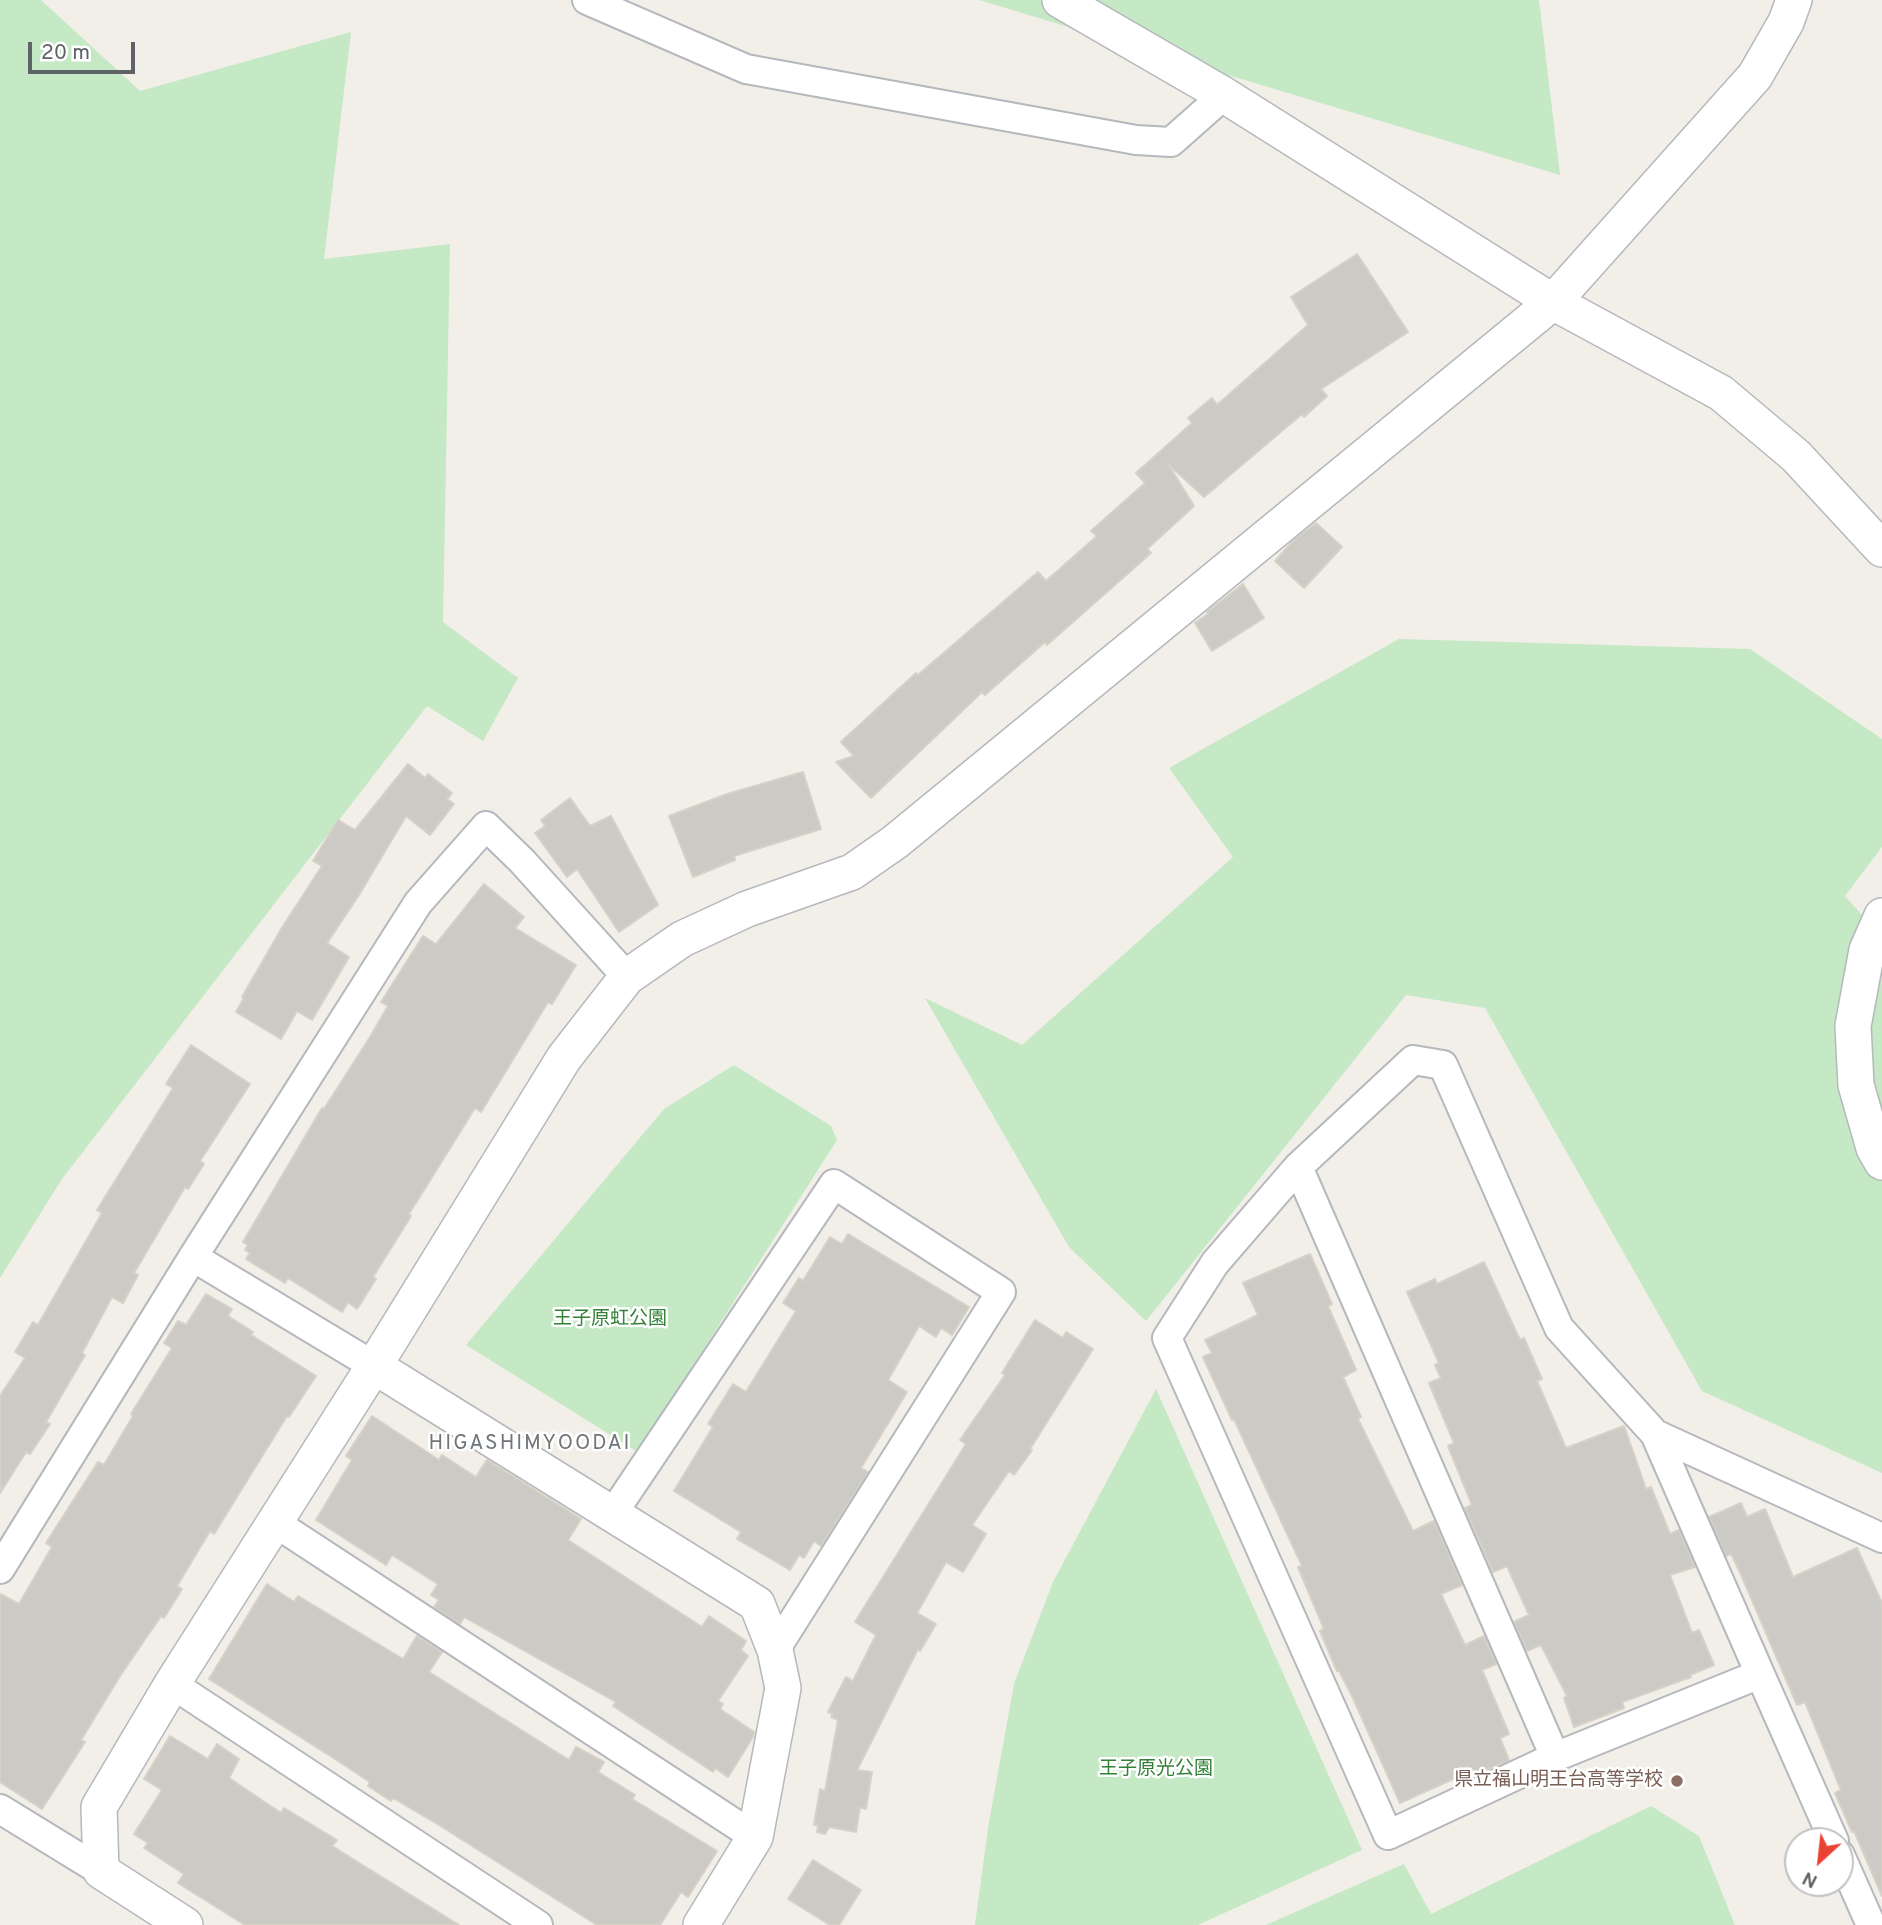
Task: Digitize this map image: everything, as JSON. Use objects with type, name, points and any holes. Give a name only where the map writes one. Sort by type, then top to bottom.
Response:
[{"type":"street","points":[[587,0],[746,69],[1136,140],[1171,142],[1224,95]]},
{"type":"street","points":[[1060,0],[1224,95],[1553,302],[1721,393],[1796,456],[1882,549]]},
{"type":"street","points":[[101,1871],[99,1807],[172,1684],[374,1366],[564,1058],[627,976],[682,939],[747,909],[852,872],[895,842],[1553,302],[1755,76],[1786,22],[1794,0]]},
{"type":"street","points":[[0,1569],[193,1257],[418,903],[486,826],[522,861],[627,976]]},
{"type":"street","points":[[1882,916],[1867,950],[1853,1026],[1856,1085],[1874,1148],[1882,1163]]},
{"type":"street","points":[[1760,1674],[1555,1757],[1388,1835],[1167,1338],[1215,1263],[1297,1167],[1413,1060],[1443,1065],[1559,1328],[1654,1434],[1828,1827]]},
{"type":"street","points":[[1297,1167],[1555,1757]]},
{"type":"street","points":[[613,1513],[834,1184],[1001,1292],[775,1650]]},
{"type":"street","points":[[193,1257],[757,1604],[775,1650],[783,1688],[755,1837],[701,1925]]},
{"type":"street","points":[[1654,1434],[1882,1538]]},
{"type":"street","points":[[274,1522],[755,1837]]},
{"type":"street","points":[[172,1684],[538,1925]]},
{"type":"street","points":[[0,1809],[186,1925]]},
{"type":"street","points":[[1854,1887],[1871,1925]]},
{"type":"green space","points":[[0,0],[41,0],[140,91],[351,32],[324,259],[450,244],[443,622],[518,678],[483,741],[427,706],[62,1179],[0,1278]]},
{"type":"green space","points":[[979,0],[1539,0],[1560,175]]},
{"type":"green space","points":[[1399,639],[1750,649],[1882,739],[1882,847],[1845,896],[1882,938],[1882,1473],[1702,1391],[1485,1008],[1406,995],[1146,1321],[1069,1247],[925,998],[1022,1045],[1233,857],[1169,768]]},
{"type":"green space","name":"王子原虹公園","points":[[734,1065],[831,1126],[837,1140],[638,1452],[466,1345],[664,1109]]},
{"type":"green space","name":"王子原光公園","points":[[1156,1389],[1362,1850],[1198,1925],[975,1925],[988,1828],[1014,1684],[1053,1582]]},
{"type":"green space","points":[[1651,1806],[1699,1836],[1735,1925],[1266,1925],[1404,1864],[1431,1914]]},
{"type":"building","points":[[1357,254],[1408,332],[1321,389],[1327,396],[1204,497],[1168,464],[1194,506],[1147,549],[1151,553],[1047,645],[1045,642],[985,695],[982,692],[871,798],[836,762],[854,756],[841,742],[916,673],[918,675],[1038,572],[1046,581],[1097,536],[1091,531],[1145,483],[1136,473],[1192,423],[1188,418],[1212,398],[1217,405],[1308,325],[1291,297]]},
{"type":"building","points":[[1316,523],[1342,547],[1304,588],[1275,561],[1293,541]]},
{"type":"building","points":[[1243,584],[1264,618],[1212,651],[1195,623]]},
{"type":"building","points":[[408,764],[425,778],[428,774],[452,793],[447,799],[454,804],[430,835],[406,816],[327,943],[349,957],[312,1020],[297,1011],[281,1039],[236,1012],[244,998],[242,997],[322,866],[313,861],[338,820],[355,830]]},
{"type":"building","points":[[803,772],[821,829],[734,856],[735,860],[693,877],[669,816],[727,794]]},
{"type":"building","points":[[570,798],[590,826],[611,816],[658,905],[619,932],[577,869],[567,877],[535,833],[545,826],[541,820]]},
{"type":"building","points":[[484,884],[524,917],[515,928],[576,965],[552,1004],[548,1002],[481,1112],[475,1108],[409,1214],[411,1216],[373,1277],[376,1279],[357,1309],[348,1302],[342,1312],[288,1278],[285,1283],[246,1259],[250,1253],[245,1250],[248,1245],[243,1242],[322,1108],[324,1109],[370,1037],[388,1006],[381,1002],[423,936],[436,944]]},
{"type":"building","points":[[191,1045],[250,1084],[200,1161],[204,1164],[188,1189],[185,1187],[134,1273],[138,1275],[123,1303],[112,1297],[82,1353],[85,1355],[46,1422],[50,1424],[30,1454],[26,1452],[0,1493],[0,1396],[25,1358],[15,1352],[33,1322],[38,1325],[102,1213],[97,1210],[173,1088],[166,1084]]},
{"type":"building","points":[[848,1234],[969,1307],[952,1335],[941,1328],[936,1337],[919,1326],[888,1380],[907,1392],[861,1468],[868,1472],[821,1546],[814,1541],[804,1558],[799,1555],[790,1570],[737,1539],[741,1532],[674,1491],[713,1427],[708,1424],[733,1384],[746,1392],[796,1311],[783,1303],[799,1278],[803,1281],[830,1237],[842,1244]]},
{"type":"building","points":[[1310,1254],[1332,1304],[1328,1306],[1356,1370],[1343,1377],[1361,1417],[1358,1419],[1413,1531],[1434,1521],[1462,1585],[1441,1594],[1465,1645],[1484,1636],[1496,1664],[1482,1670],[1509,1734],[1500,1738],[1509,1760],[1475,1775],[1473,1770],[1400,1803],[1320,1631],[1324,1629],[1298,1567],[1302,1566],[1203,1357],[1212,1353],[1205,1340],[1258,1315],[1243,1283]]},
{"type":"building","points":[[1484,1262],[1520,1340],[1524,1338],[1542,1379],[1537,1381],[1566,1448],[1624,1426],[1646,1489],[1651,1487],[1670,1534],[1679,1530],[1695,1567],[1670,1575],[1692,1633],[1699,1630],[1714,1665],[1690,1675],[1691,1677],[1622,1702],[1624,1708],[1574,1727],[1564,1698],[1567,1696],[1541,1645],[1527,1651],[1514,1622],[1529,1615],[1507,1566],[1493,1572],[1465,1508],[1472,1505],[1448,1446],[1454,1443],[1429,1383],[1441,1378],[1435,1365],[1439,1363],[1407,1292],[1435,1279],[1437,1284]]},
{"type":"building","points":[[206,1294],[232,1309],[228,1316],[253,1332],[251,1335],[316,1376],[289,1417],[287,1416],[214,1534],[210,1531],[177,1586],[182,1589],[164,1618],[161,1616],[120,1676],[81,1740],[85,1742],[42,1809],[0,1782],[0,1594],[19,1604],[52,1547],[46,1543],[98,1462],[104,1465],[133,1416],[131,1414],[172,1348],[164,1343],[178,1321],[186,1325]]},
{"type":"building","points":[[1035,1320],[1063,1338],[1066,1332],[1093,1349],[1030,1449],[1032,1450],[1014,1475],[1009,1471],[972,1525],[986,1534],[963,1572],[946,1562],[917,1613],[936,1624],[920,1651],[918,1649],[857,1770],[872,1772],[866,1809],[860,1807],[856,1832],[829,1827],[825,1834],[817,1832],[818,1825],[814,1825],[820,1789],[825,1791],[838,1720],[828,1712],[846,1677],[853,1681],[876,1635],[855,1622],[966,1444],[960,1440],[1005,1375],[1002,1373]]},
{"type":"building","points":[[372,1416],[439,1460],[442,1455],[476,1477],[487,1460],[581,1519],[568,1540],[702,1627],[709,1616],[746,1641],[741,1650],[748,1656],[718,1701],[723,1704],[720,1709],[754,1732],[728,1777],[715,1768],[713,1772],[613,1706],[616,1702],[464,1617],[460,1624],[434,1607],[439,1600],[431,1595],[438,1584],[392,1555],[386,1565],[316,1520],[352,1460],[346,1456]]},
{"type":"building","points":[[1741,1503],[1747,1517],[1765,1509],[1793,1577],[1857,1548],[1882,1603],[1882,1896],[1854,1827],[1850,1827],[1835,1793],[1841,1790],[1805,1702],[1797,1705],[1739,1570],[1731,1554],[1726,1556],[1709,1517]]},
{"type":"building","points":[[267,1584],[294,1602],[298,1596],[403,1659],[417,1636],[442,1652],[429,1672],[569,1760],[576,1747],[604,1762],[598,1772],[635,1795],[632,1799],[717,1851],[688,1897],[681,1892],[660,1925],[597,1925],[439,1825],[393,1798],[391,1801],[368,1786],[370,1782],[209,1679]]},
{"type":"building","points":[[170,1736],[208,1759],[217,1744],[239,1759],[229,1778],[281,1813],[284,1808],[337,1840],[332,1846],[459,1925],[245,1925],[178,1883],[184,1874],[144,1848],[148,1843],[134,1834],[162,1790],[144,1779]]},
{"type":"building","points":[[813,1860],[861,1890],[839,1925],[830,1925],[788,1899]]},
{"type":"place","name":"県立福山明王台高等学校","points":[[1677,1781]]},
{"type":"district","name":"HIGASHIMYOODAI","points":[[530,1445]]}]
